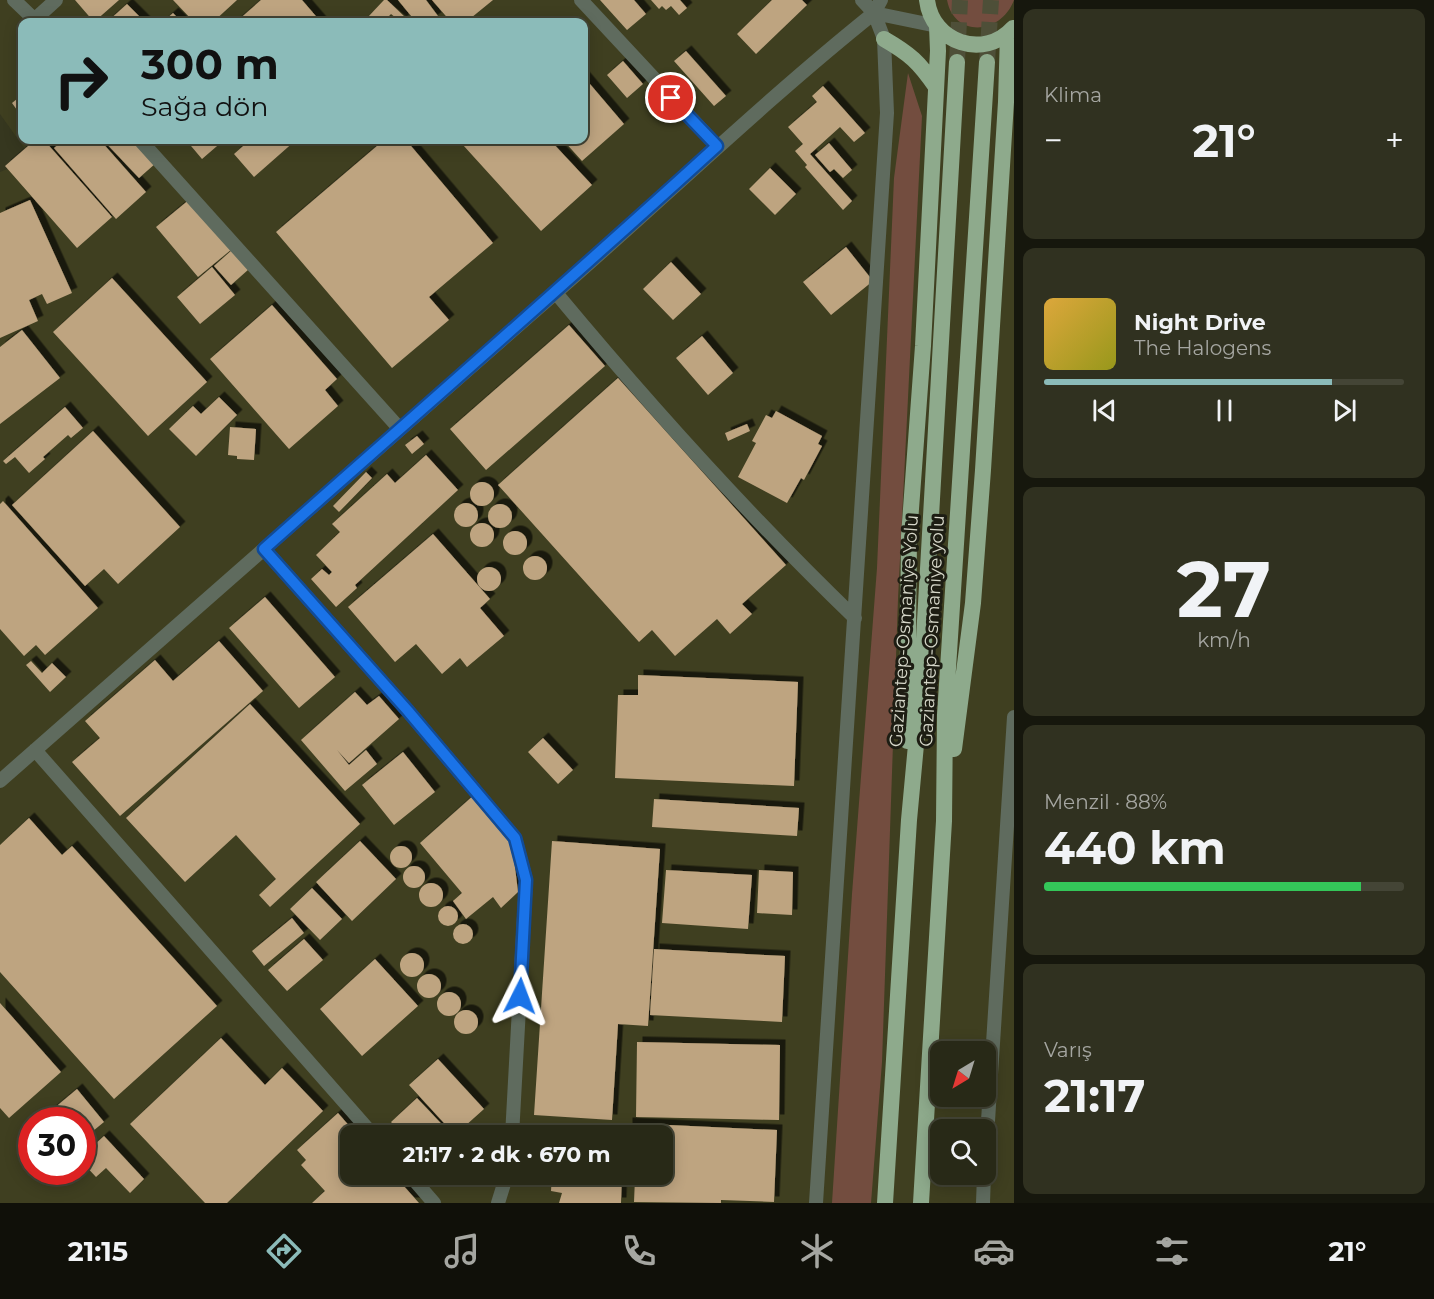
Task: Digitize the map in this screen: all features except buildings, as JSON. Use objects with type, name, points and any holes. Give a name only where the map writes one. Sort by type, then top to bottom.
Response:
[{"type":"highway","points":[[927,0],[931,17],[937,26],[946,36],[958,42],[984,45],[997,41],[1012,30]]},
{"type":"highway","points":[[909,820],[906,714],[909,536],[923,346],[937,26]]},
{"type":"highway","points":[[944,821],[973,603],[1012,30]]},
{"type":"highway","points":[[884,39],[908,52],[924,68],[936,87]]},
{"type":"highway","name":"Gaziantep-Osmaniye Yolu","points":[[885,1203],[909,820],[921,691],[957,62]]},
{"type":"highway","name":"Gaziantep-Osmaniye yolu","points":[[921,1203],[944,821],[945,715],[987,62]]},
{"type":"highway","points":[[1006,102],[1014,82]]},
{"type":"street","points":[[14,0],[32,18]]},
{"type":"street","points":[[38,18],[56,0]]},
{"type":"street","points":[[581,0],[717,146]]},
{"type":"street","points":[[816,1203],[887,113],[884,39],[874,13],[862,0]]},
{"type":"street","points":[[0,781],[399,428],[556,293],[810,64],[874,13],[881,0]]},
{"type":"street","points":[[874,13],[937,26]]},
{"type":"street","points":[[144,144],[399,428]]},
{"type":"street","points":[[556,293],[781,547],[855,618]]},
{"type":"street","points":[[264,549],[408,711],[515,838],[526,880],[513,1125]]},
{"type":"street","points":[[988,1119],[1014,717]]},
{"type":"street","points":[[35,750],[364,1125]]},
{"type":"street","points":[[418,1185],[434,1203]]},
{"type":"street","points":[[498,1203],[504,1185]]},
{"type":"street","points":[[983,1203],[984,1185]]},
{"type":"shaded area","points":[[0,0],[1014,0],[1014,1203],[0,1203],[0,172],[32,159],[21,144],[588,144],[588,18],[18,18],[18,139],[0,114]]},
{"type":"shaded area","points":[[947,0],[1014,0],[1008,12],[999,20],[978,27],[968,26],[959,21],[951,12]]},
{"type":"shaded area","points":[[908,73],[922,116],[898,599],[882,1062],[871,1203],[832,1203],[852,894],[877,568],[894,178]]},
{"type":"tunnel","points":[[957,62],[960,0]]},
{"type":"tunnel","points":[[987,62],[991,0]]},
{"type":"route","points":[[520,996],[526,880],[515,838],[408,711],[264,549],[399,428],[556,293],[717,146],[671,98]]}]
